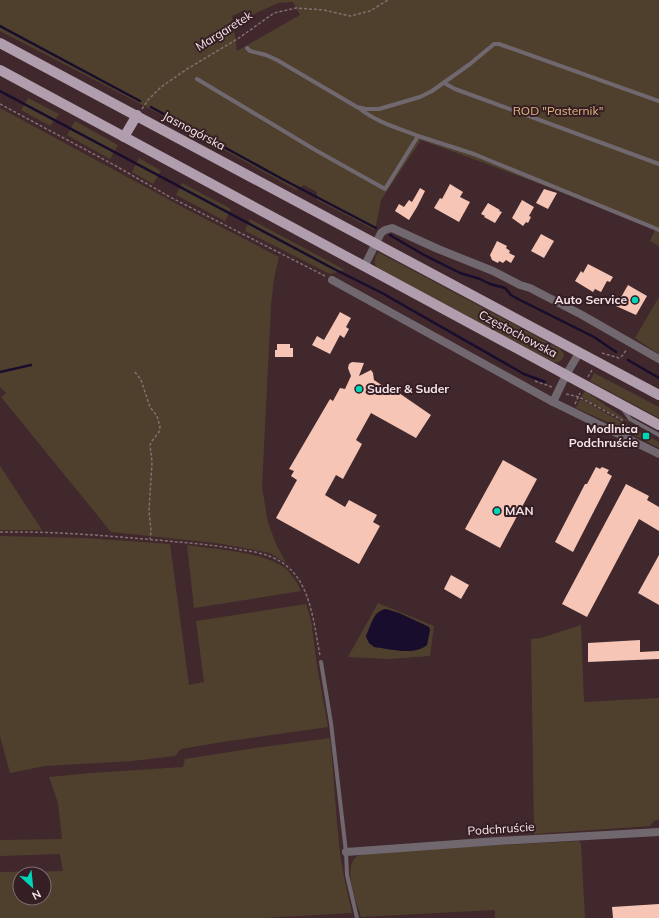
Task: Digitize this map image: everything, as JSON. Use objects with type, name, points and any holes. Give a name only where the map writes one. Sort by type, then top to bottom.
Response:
[{"type":"main road","name":"Jasnogórska","points":[[0,43],[376,244]]},
{"type":"main road","points":[[0,70],[364,267]]},
{"type":"main road","points":[[124,137],[137,115]]},
{"type":"main road","name":"Częstochowska","points":[[376,244],[659,395]]},
{"type":"main road","name":"Częstochowska","points":[[364,267],[659,425]]},
{"type":"street","points":[[364,267],[381,233],[392,228],[438,249],[493,270],[520,285],[534,290],[659,359]]},
{"type":"street","points":[[332,280],[554,402],[659,454]]},
{"type":"street","points":[[554,402],[566,375],[579,352]]},
{"type":"street","name":"Podchruście","points":[[346,852],[506,840],[659,832]]},
{"type":"lane","points":[[358,107],[366,109],[379,109],[420,97],[444,83],[494,44],[499,44],[659,101]]},
{"type":"lane","points":[[246,48],[250,51],[278,60],[382,122],[418,136],[474,154],[659,230]]},
{"type":"lane","points":[[197,79],[317,152],[385,189],[418,136]]},
{"type":"lane","points":[[444,83],[469,94],[659,164]]},
{"type":"lane","points":[[619,404],[630,419],[659,435]]},
{"type":"lane","points":[[321,662],[332,723],[346,852],[347,875],[357,918]]},
{"type":"path","name":"Margaretek","points":[[137,115],[148,100],[161,87],[187,69],[239,38],[274,13],[296,8],[324,10],[350,16],[370,11],[388,0]]},
{"type":"path","points":[[0,104],[116,166],[168,196],[332,280]]},
{"type":"path","points":[[606,354],[619,358],[628,347]]},
{"type":"path","points":[[586,380],[592,370]]},
{"type":"path","points":[[135,372],[141,380],[150,407],[157,416],[160,427],[159,432],[150,445],[152,462],[149,511],[151,531],[150,539]]},
{"type":"path","points":[[574,407],[579,397],[624,421]]},
{"type":"path","points":[[0,532],[76,534],[150,539],[220,546],[269,556],[282,562],[291,570],[305,592],[314,622],[321,662]]},
{"type":"green space","name":"ROD \"Pasternik\"","points":[[0,0],[659,0],[659,246],[650,241],[656,228],[421,140],[381,200],[375,230],[317,200],[317,192],[304,185],[296,190],[160,114],[0,31]],"holes":[[[293,2],[300,15],[237,51],[232,16],[245,10],[252,15],[278,3]]]},
{"type":"green space","points":[[28,98],[59,114],[50,126],[21,110]]},
{"type":"green space","points":[[0,108],[188,210],[279,257],[274,278],[271,306],[262,487],[268,523],[276,544],[286,563],[270,553],[216,543],[111,532],[1,397],[6,393],[0,387]]},
{"type":"green space","points":[[75,121],[118,145],[110,159],[67,135]]},
{"type":"green space","points":[[139,158],[161,171],[153,184],[132,172]]},
{"type":"green space","points":[[182,183],[231,209],[225,221],[176,195]]},
{"type":"green space","points":[[250,219],[345,270],[330,274],[245,231]]},
{"type":"green space","points":[[378,252],[560,349],[564,354],[563,358],[559,362],[554,362],[378,268],[376,266],[375,258]]},
{"type":"green space","points":[[659,297],[659,354],[635,338]]},
{"type":"green space","points":[[594,373],[659,407],[659,418],[590,381]]},
{"type":"green space","points":[[585,391],[632,424],[584,399],[582,396]]},
{"type":"green space","points":[[580,400],[646,435],[645,437],[649,439],[650,437],[659,442],[659,448],[612,424],[576,408]]},
{"type":"green space","points":[[0,466],[42,530],[0,530]]},
{"type":"green space","points":[[0,536],[85,538],[170,544],[189,685],[204,682],[196,621],[306,604],[311,620],[317,666],[328,727],[181,749],[175,756],[132,761],[45,766],[10,773],[0,736]]},
{"type":"green space","points":[[187,545],[239,552],[277,563],[286,569],[295,579],[301,591],[194,608]]},
{"type":"green space","points":[[378,603],[434,626],[430,656],[389,659],[348,657]],"holes":[[[386,609],[399,613],[429,627],[430,630],[427,645],[413,651],[374,647],[367,640],[366,636],[376,613]]]},
{"type":"green space","points":[[581,625],[584,702],[659,698],[659,819],[654,821],[650,826],[534,834],[531,639],[541,638]]},
{"type":"green space","points":[[330,738],[340,852],[352,913],[263,918],[0,918],[0,872],[12,872],[12,906],[52,906],[52,871],[63,871],[60,854],[0,856],[0,840],[62,839],[58,803],[49,777],[183,767],[185,759]]},
{"type":"green space","points":[[579,841],[581,844],[585,918],[495,918],[495,910],[361,917],[354,896],[350,871],[355,858],[366,852]]},
{"type":"shaded area","points":[[386,609],[399,613],[429,627],[430,630],[427,645],[415,650],[401,651],[374,647],[369,643],[366,636],[375,616],[382,610]]},
{"type":"building","points":[[450,184],[463,192],[460,197],[470,202],[459,222],[434,208],[440,198],[442,199]]},
{"type":"building","points":[[420,188],[425,191],[409,220],[395,211],[399,204],[404,207],[409,200],[412,202]]},
{"type":"building","points":[[544,189],[557,193],[548,209],[536,203]]},
{"type":"building","points":[[522,200],[534,207],[529,216],[531,217],[528,223],[526,222],[523,226],[512,218]]},
{"type":"building","points":[[488,203],[502,212],[495,223],[481,214]]},
{"type":"building","points":[[541,234],[554,241],[544,258],[531,251]]},
{"type":"building","points":[[497,241],[507,246],[506,248],[510,251],[509,253],[515,256],[511,263],[506,260],[503,263],[499,261],[498,263],[492,260],[490,255]]},
{"type":"building","points":[[588,264],[613,277],[610,282],[607,281],[601,292],[595,289],[593,292],[575,281],[581,271],[583,273]]},
{"type":"building","points":[[628,285],[647,296],[636,315],[616,306]]},
{"type":"building","points":[[340,312],[351,318],[346,327],[349,329],[344,338],[340,335],[330,354],[312,345],[317,336],[324,340]]},
{"type":"building","points":[[277,344],[290,344],[290,348],[293,348],[293,357],[275,357]]},
{"type":"building","points":[[352,362],[364,363],[359,376],[371,370],[374,380],[386,388],[388,384],[401,390],[399,393],[431,415],[416,438],[371,413],[356,440],[362,444],[343,479],[336,475],[325,495],[345,507],[349,500],[377,515],[373,522],[380,526],[359,564],[276,518],[297,480],[291,476],[294,471],[289,469],[330,399],[333,401],[340,388],[345,389],[351,376],[348,368],[349,364]]},
{"type":"building","points":[[503,460],[537,479],[500,548],[465,529]]},
{"type":"building","points":[[596,467],[600,469],[602,467],[609,470],[607,473],[612,476],[573,552],[555,542],[585,484],[587,484]]},
{"type":"building","points":[[626,484],[649,496],[647,500],[659,507],[659,531],[639,519],[587,617],[562,604]]},
{"type":"building","points":[[659,555],[659,605],[638,593]]},
{"type":"building","points":[[451,575],[469,585],[461,599],[444,589]]},
{"type":"building","points":[[640,640],[640,652],[659,651],[659,659],[588,662],[588,643]]},
{"type":"building","points":[[659,904],[659,918],[613,918],[612,907]]},
{"type":"waterway","points":[[0,26],[140,101]]},
{"type":"waterway","points":[[0,91],[334,269],[382,293],[524,374],[545,382]]},
{"type":"waterway","points":[[151,107],[284,180],[376,228]]},
{"type":"waterway","points":[[390,235],[424,255],[460,273],[505,288],[511,295],[594,337],[616,352]]},
{"type":"waterway","points":[[628,360],[659,378]]},
{"type":"waterway","points":[[0,372],[31,365]]},
{"type":"place","name":"Auto Service","points":[[635,300]]},
{"type":"place","name":"Suder & Suder","points":[[359,389]]},
{"type":"place","name":"Modlnica Podchruście","points":[[646,436]]},
{"type":"place","name":"MAN","points":[[497,511]]}]
